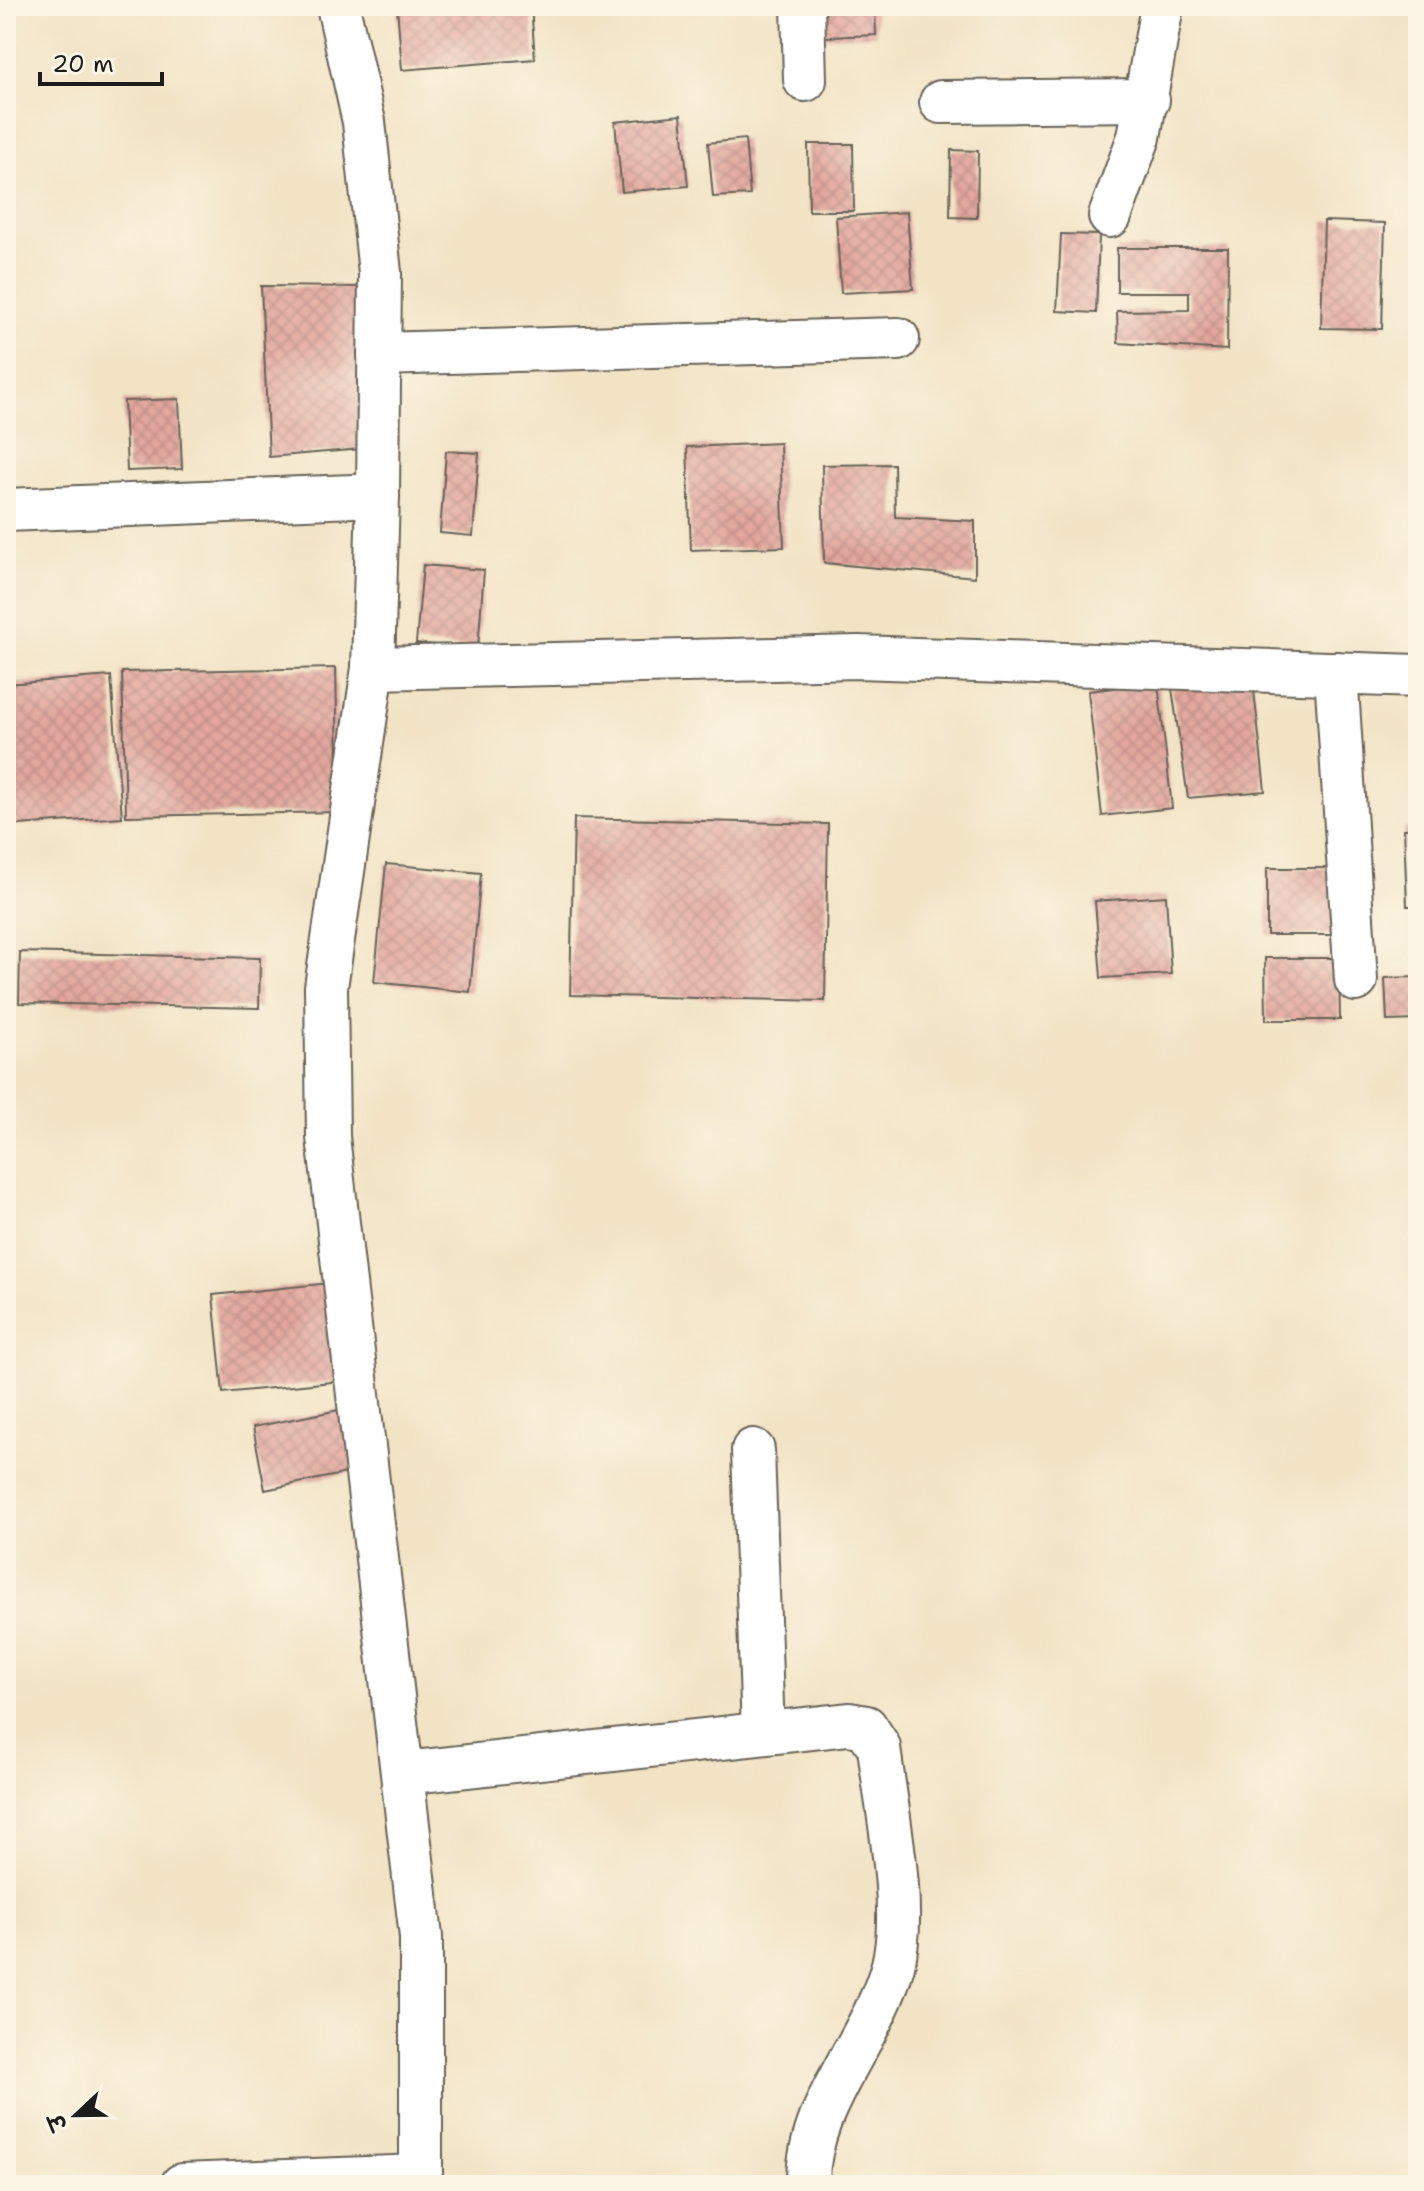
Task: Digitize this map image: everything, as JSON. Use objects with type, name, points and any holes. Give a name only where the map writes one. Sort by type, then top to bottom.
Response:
[{"type":"street","points":[[182,2185],[421,2181],[421,1937],[328,1137],[324,1051],[326,987],[373,668],[378,495],[380,273],[364,122],[338,6]]},
{"type":"street","points":[[803,6],[805,80]]},
{"type":"street","points":[[1110,216],[1139,137],[1148,100],[1162,6]]},
{"type":"street","points":[[941,102],[1148,100]]},
{"type":"street","points":[[379,354],[898,339]]},
{"type":"street","points":[[6,510],[378,495]]},
{"type":"street","points":[[373,668],[858,657],[1418,676]]},
{"type":"street","points":[[1336,673],[1356,980]]},
{"type":"street","points":[[753,1450],[763,1733]]},
{"type":"street","points":[[404,1773],[849,1724],[866,1727],[879,1747],[897,1930],[892,1966],[857,2050],[813,2135],[808,2185]]},
{"type":"building","points":[[397,6],[531,6],[535,59],[402,70]]},
{"type":"building","points":[[824,6],[875,6],[876,35],[825,37]]},
{"type":"building","points":[[681,115],[688,186],[622,192],[615,122]]},
{"type":"building","points":[[745,139],[750,195],[713,197],[708,143]]},
{"type":"building","points":[[808,144],[853,144],[854,211],[809,211]]},
{"type":"building","points":[[951,150],[978,151],[977,218],[950,217]]},
{"type":"building","points":[[907,212],[913,289],[841,293],[836,217]]},
{"type":"building","points":[[1324,221],[1385,223],[1382,329],[1321,328]]},
{"type":"building","points":[[1061,234],[1099,235],[1096,313],[1057,311]]},
{"type":"building","points":[[1117,248],[1228,248],[1227,350],[1118,343],[1117,311],[1189,310],[1189,292],[1117,292]]},
{"type":"building","points":[[261,286],[360,287],[362,449],[269,457]]},
{"type":"building","points":[[179,399],[182,469],[127,471],[124,401]]},
{"type":"building","points":[[780,443],[784,547],[691,550],[687,447]]},
{"type":"building","points":[[446,451],[479,453],[473,536],[440,533]]},
{"type":"building","points":[[894,464],[895,517],[975,521],[975,577],[824,563],[822,465]]},
{"type":"building","points":[[423,565],[484,570],[478,649],[416,643]]},
{"type":"building","points":[[336,668],[339,812],[126,816],[122,672]]},
{"type":"building","points":[[1252,672],[1265,791],[1188,798],[1170,675]]},
{"type":"building","points":[[111,676],[122,817],[6,826],[6,684]]},
{"type":"building","points":[[1158,683],[1172,808],[1102,816],[1088,691]]},
{"type":"building","points":[[574,818],[828,824],[825,1001],[570,995]]},
{"type":"building","points":[[1418,828],[1418,906],[1407,906],[1404,829]]},
{"type":"building","points":[[386,864],[481,873],[470,992],[374,982]]},
{"type":"building","points":[[1267,868],[1337,868],[1338,935],[1267,935]]},
{"type":"building","points":[[1166,896],[1171,974],[1101,978],[1095,901]]},
{"type":"building","points":[[20,952],[260,958],[259,1008],[19,1003]]},
{"type":"building","points":[[1265,958],[1339,958],[1340,1020],[1266,1020]]},
{"type":"building","points":[[1418,977],[1418,1020],[1387,1021],[1385,978]]},
{"type":"building","points":[[340,1282],[351,1380],[223,1393],[213,1295]]},
{"type":"building","points":[[349,1408],[361,1470],[265,1490],[253,1427]]}]
